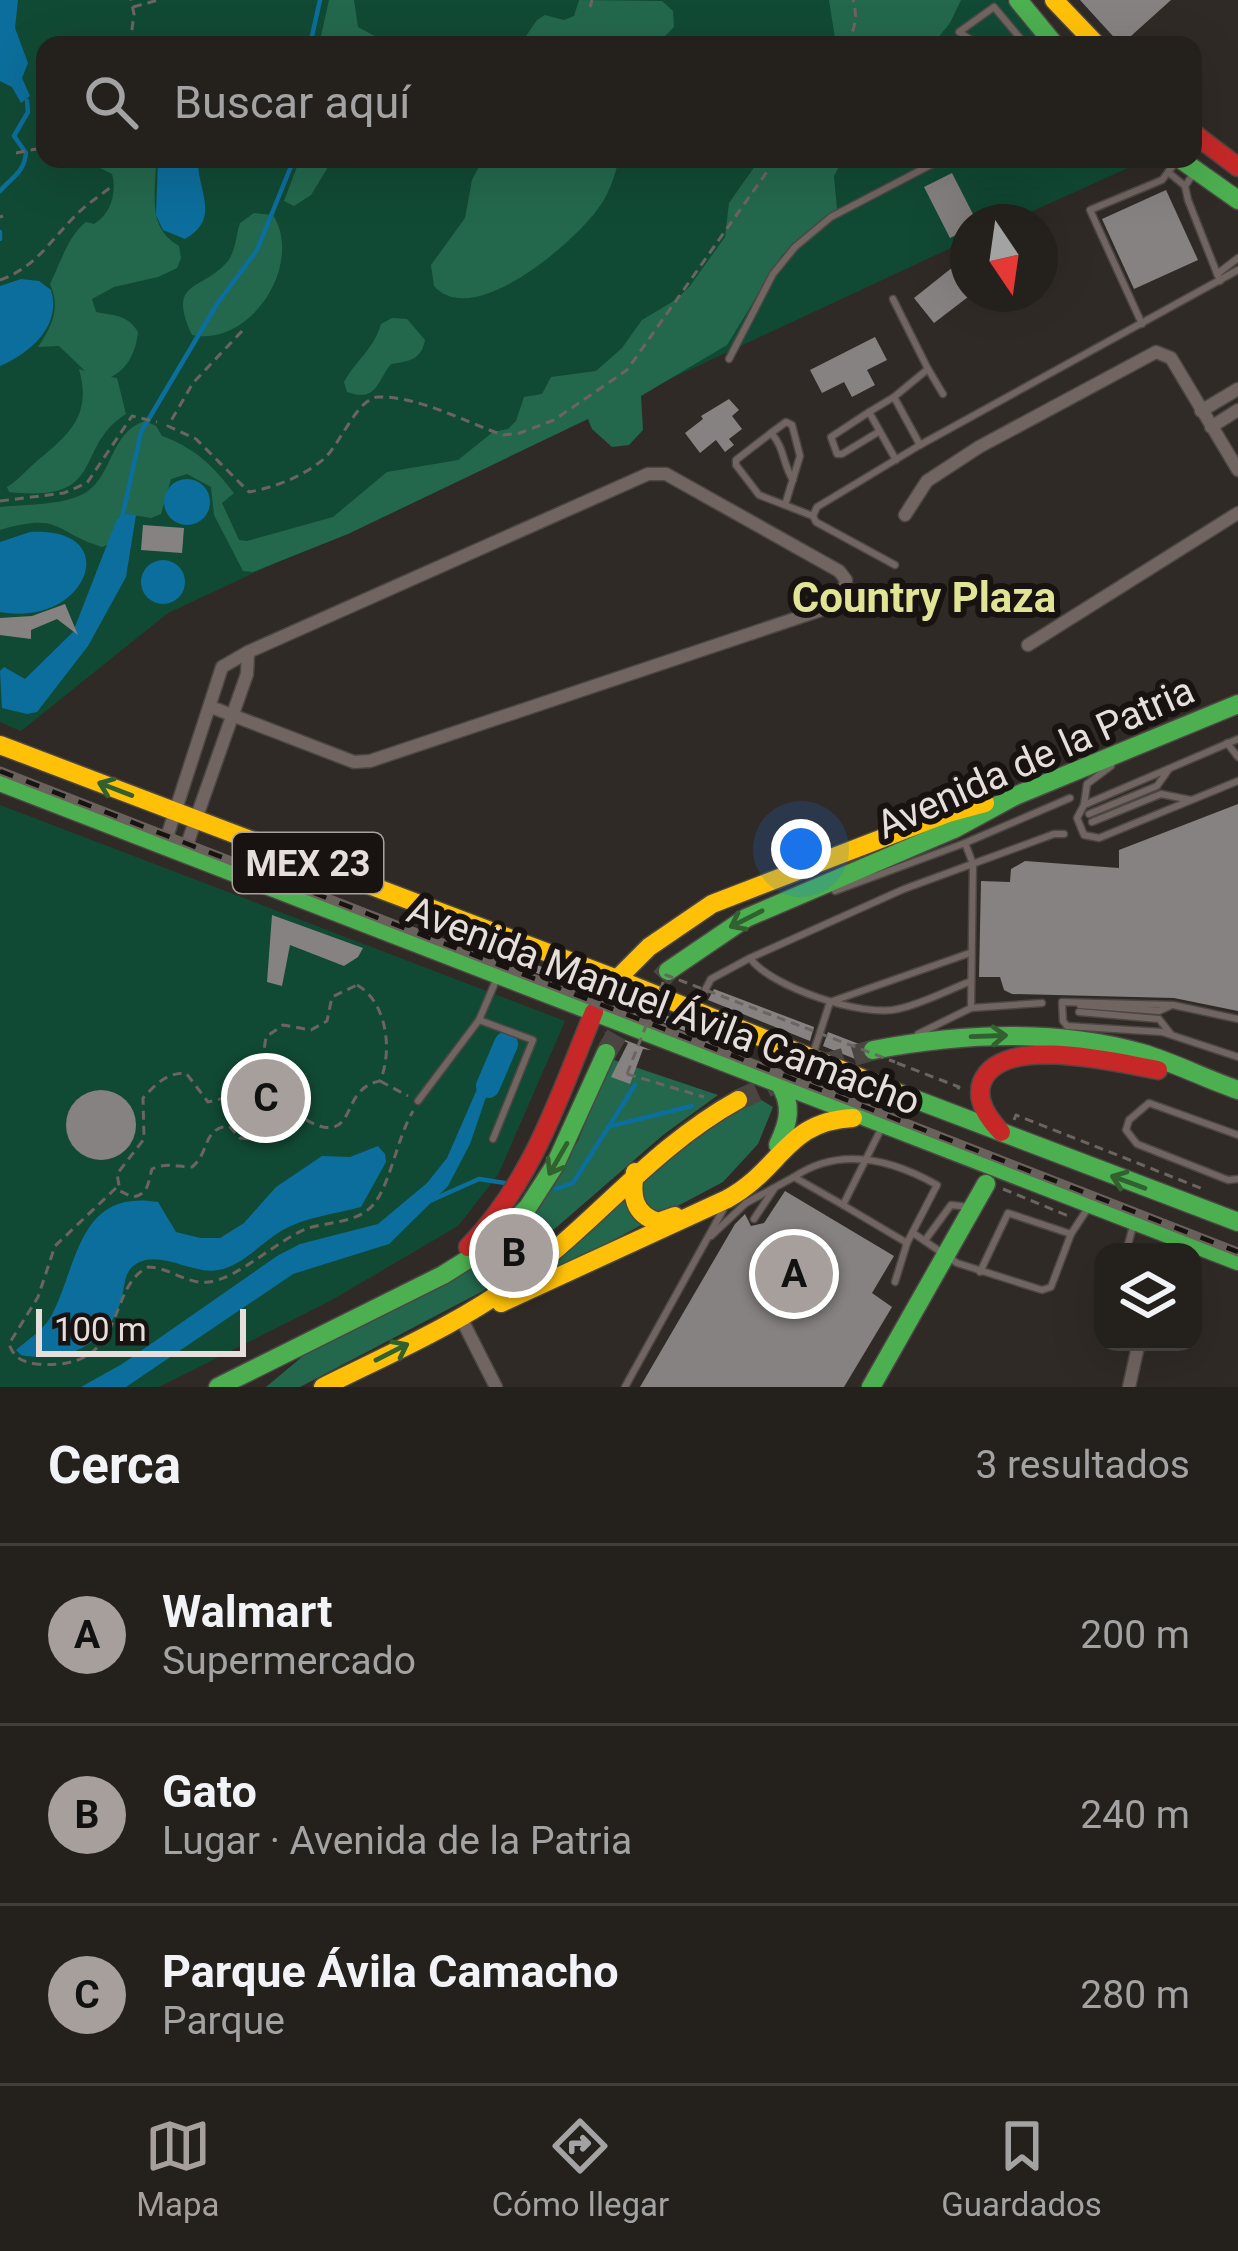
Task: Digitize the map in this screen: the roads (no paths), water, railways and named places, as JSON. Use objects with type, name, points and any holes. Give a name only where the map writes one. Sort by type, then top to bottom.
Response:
[{"type":"main road","points":[[1018,0],[1047,36]]},
{"type":"main road","points":[[1054,0],[1088,36]]},
{"type":"main road","points":[[1202,141],[1238,167]]},
{"type":"main road","points":[[1181,169],[1238,201]]},
{"type":"main road","name":"Avenida de la Patria","points":[[668,971],[710,939],[784,901],[954,829],[1015,796],[1238,704]]},
{"type":"main road","name":"Avenida Manuel Ávila Camacho","points":[[0,745],[1238,1222]]},
{"type":"main road","name":"Avenida Manuel Ávila Camacho","points":[[0,782],[779,1083],[990,1176],[1135,1222],[1162,1241],[1238,1261]]},
{"type":"main road","points":[[617,979],[649,947],[712,904],[948,812],[1015,796]]},
{"type":"main road","points":[[464,962],[446,946],[443,934],[448,928],[526,945]]},
{"type":"main road","points":[[420,1287],[473,1242],[516,1191],[594,1012]]},
{"type":"main road","points":[[888,1053],[979,1036],[1051,1037],[1132,1051],[1238,1090]]},
{"type":"main road","points":[[218,1387],[420,1287],[491,1245],[528,1207],[567,1144],[606,1053]]},
{"type":"main road","points":[[1007,1136],[988,1118],[980,1094],[992,1067],[1012,1056],[1040,1055],[1200,1076]]},
{"type":"main road","points":[[634,1172],[634,1205],[654,1222],[745,1182],[776,1150],[790,1121],[789,1099],[779,1083]]},
{"type":"main road","points":[[323,1387],[460,1316],[536,1267],[634,1172],[689,1128],[738,1100]]},
{"type":"main road","points":[[460,1316],[546,1286],[730,1196],[762,1177],[806,1126],[832,1119],[877,1123]]},
{"type":"main road","points":[[871,1387],[990,1176]]},
{"type":"main road","points":[[248,1387],[321,1335]]},
{"type":"street","points":[[1032,19],[1054,0]]},
{"type":"street","points":[[905,515],[927,482],[979,447],[1156,352],[1171,358],[1238,470]]},
{"type":"street","points":[[1201,411],[1238,389]]},
{"type":"street","points":[[1211,427],[1238,410]]},
{"type":"street","points":[[164,846],[222,667],[658,471],[846,580],[842,599],[833,606],[370,761],[354,762],[211,707]]},
{"type":"street","points":[[1028,645],[1238,513]]},
{"type":"street","points":[[184,854],[247,674],[248,652]]},
{"type":"street","points":[[990,1176],[1007,1136]]},
{"type":"street","points":[[460,1316],[496,1387]]},
{"type":"street","points":[[1129,1387],[1137,1351]]},
{"type":"lane","points":[[965,36],[959,32],[994,7],[1018,36]]},
{"type":"lane","points":[[729,359],[773,274],[795,247],[832,218],[925,168]]},
{"type":"lane","points":[[1142,324],[1090,210],[1181,169],[1218,278]]},
{"type":"lane","points":[[1218,278],[1237,257]]},
{"type":"lane","points":[[813,516],[825,500],[920,445],[1238,270]]},
{"type":"lane","points":[[893,299],[943,394]]},
{"type":"lane","points":[[880,431],[842,454],[832,444],[831,437],[928,369]]},
{"type":"lane","points":[[894,397],[920,445]]},
{"type":"lane","points":[[869,412],[896,460]]},
{"type":"lane","points":[[785,506],[800,456],[792,425],[786,422],[736,465],[759,495],[785,506],[813,516],[895,565]]},
{"type":"lane","points":[[771,433],[784,447],[793,480]]},
{"type":"lane","points":[[1084,805],[1238,739]]},
{"type":"lane","points":[[1227,743],[1238,757]]},
{"type":"lane","points":[[1144,744],[1087,784],[1077,818],[1084,836],[1090,839],[1238,782]]},
{"type":"lane","points":[[1171,766],[1157,786],[1090,818],[1161,794],[1191,800]]},
{"type":"lane","points":[[784,901],[852,887],[1070,798]]},
{"type":"lane","points":[[695,1011],[711,979],[750,958],[904,889],[1059,831]]},
{"type":"lane","points":[[965,843],[974,863],[971,1008]]},
{"type":"lane","points":[[830,1001],[970,953]]},
{"type":"lane","points":[[750,958],[758,970],[830,1001],[893,1011],[969,982]]},
{"type":"lane","points":[[418,1101],[479,1019],[498,975]]},
{"type":"lane","points":[[813,1057],[830,1001]]},
{"type":"lane","points":[[1238,1019],[1173,1005],[1062,1002],[1067,1026],[1172,1035],[1238,1057]]},
{"type":"lane","points":[[1172,1035],[1159,1019],[1079,1009],[1159,1011],[1173,1005]]},
{"type":"lane","points":[[888,1053],[971,1008],[1042,1006]]},
{"type":"lane","points":[[479,1019],[533,1040],[493,1139]]},
{"type":"lane","points":[[1238,1135],[1149,1103],[1129,1120],[1126,1130],[1137,1144],[1228,1180],[1238,1179]]},
{"type":"lane","points":[[843,1205],[867,1157],[877,1123]]},
{"type":"lane","points":[[711,1236],[746,1203],[815,1163],[867,1157],[937,1185],[907,1243],[896,1282]]},
{"type":"lane","points":[[794,1177],[907,1243]]},
{"type":"lane","points":[[754,1219],[776,1186]]},
{"type":"lane","points":[[625,1387],[730,1196]]},
{"type":"lane","points":[[926,1239],[951,1205],[974,1208]]},
{"type":"lane","points":[[913,1233],[980,1273],[1048,1289],[1071,1234],[1090,1205]]},
{"type":"lane","points":[[980,1273],[1008,1213],[1071,1234]]},
{"type":"lane","points":[[1129,1243],[1135,1222]]},
{"type":"water","points":[[0,0],[18,0],[15,28],[28,63],[22,78],[30,96],[21,103],[12,87],[0,81]]},
{"type":"water","points":[[158,168],[199,168],[205,213],[196,231],[185,239],[163,230],[156,215]]},
{"type":"water","points":[[21,279],[39,281],[51,290],[52,315],[32,346],[0,366],[0,286]]},
{"type":"water","points":[[187,479],[203,486],[210,502],[203,518],[187,525],[171,518],[164,502],[171,486]]},
{"type":"water","points":[[136,515],[126,577],[88,646],[37,712],[2,708],[0,671],[4,667],[25,679],[73,632],[117,519]]},
{"type":"water","points":[[30,532],[60,534],[78,544],[86,559],[84,576],[55,605],[30,613],[0,612],[0,542]]},
{"type":"water","points":[[163,560],[178,567],[185,582],[178,597],[163,604],[148,597],[141,582],[148,567]]},
{"type":"water","points":[[500,1056],[470,1144],[448,1186],[389,1244],[293,1274],[126,1387],[81,1387],[122,1364],[277,1256],[300,1244],[378,1224],[427,1183],[447,1158],[491,1057]]},
{"type":"water","points":[[378,1146],[386,1162],[361,1207],[290,1226],[227,1268],[208,1271],[145,1260],[127,1274],[116,1313],[97,1338],[54,1356],[21,1355],[16,1350],[50,1318],[84,1236],[110,1207],[131,1201],[158,1202],[176,1232],[220,1238],[244,1223],[276,1187],[322,1156],[350,1157]]},
{"type":"waterway","points":[[312,36],[320,0]]},
{"type":"waterway","points":[[0,191],[25,160],[26,153],[14,136],[28,112],[27,101]]},
{"type":"waterway","points":[[122,518],[141,432],[217,304],[257,250],[290,168]]},
{"type":"waterway","points":[[0,232],[0,239]]},
{"type":"waterway","points":[[488,1086],[506,1044]]},
{"type":"waterway","points":[[556,1189],[573,1183],[635,1085]]},
{"type":"waterway","points":[[611,1126],[692,1106]]},
{"type":"waterway","points":[[432,1200],[479,1179],[511,1184]]},
{"type":"tunnel","points":[[606,1053],[625,1020],[668,971]]},
{"type":"tunnel","points":[[738,1100],[804,1070],[873,1050]]},
{"type":"railway","points":[[0,771],[1238,1252]]},
{"type":"place","name":"Parque Ávila Camacho","points":[[266,1098]]},
{"type":"place","name":"Gato","points":[[514,1253]]},
{"type":"place","name":"Walmart","points":[[794,1274]]},
{"type":"district","name":"Country Plaza","points":[[924,597]]}]
